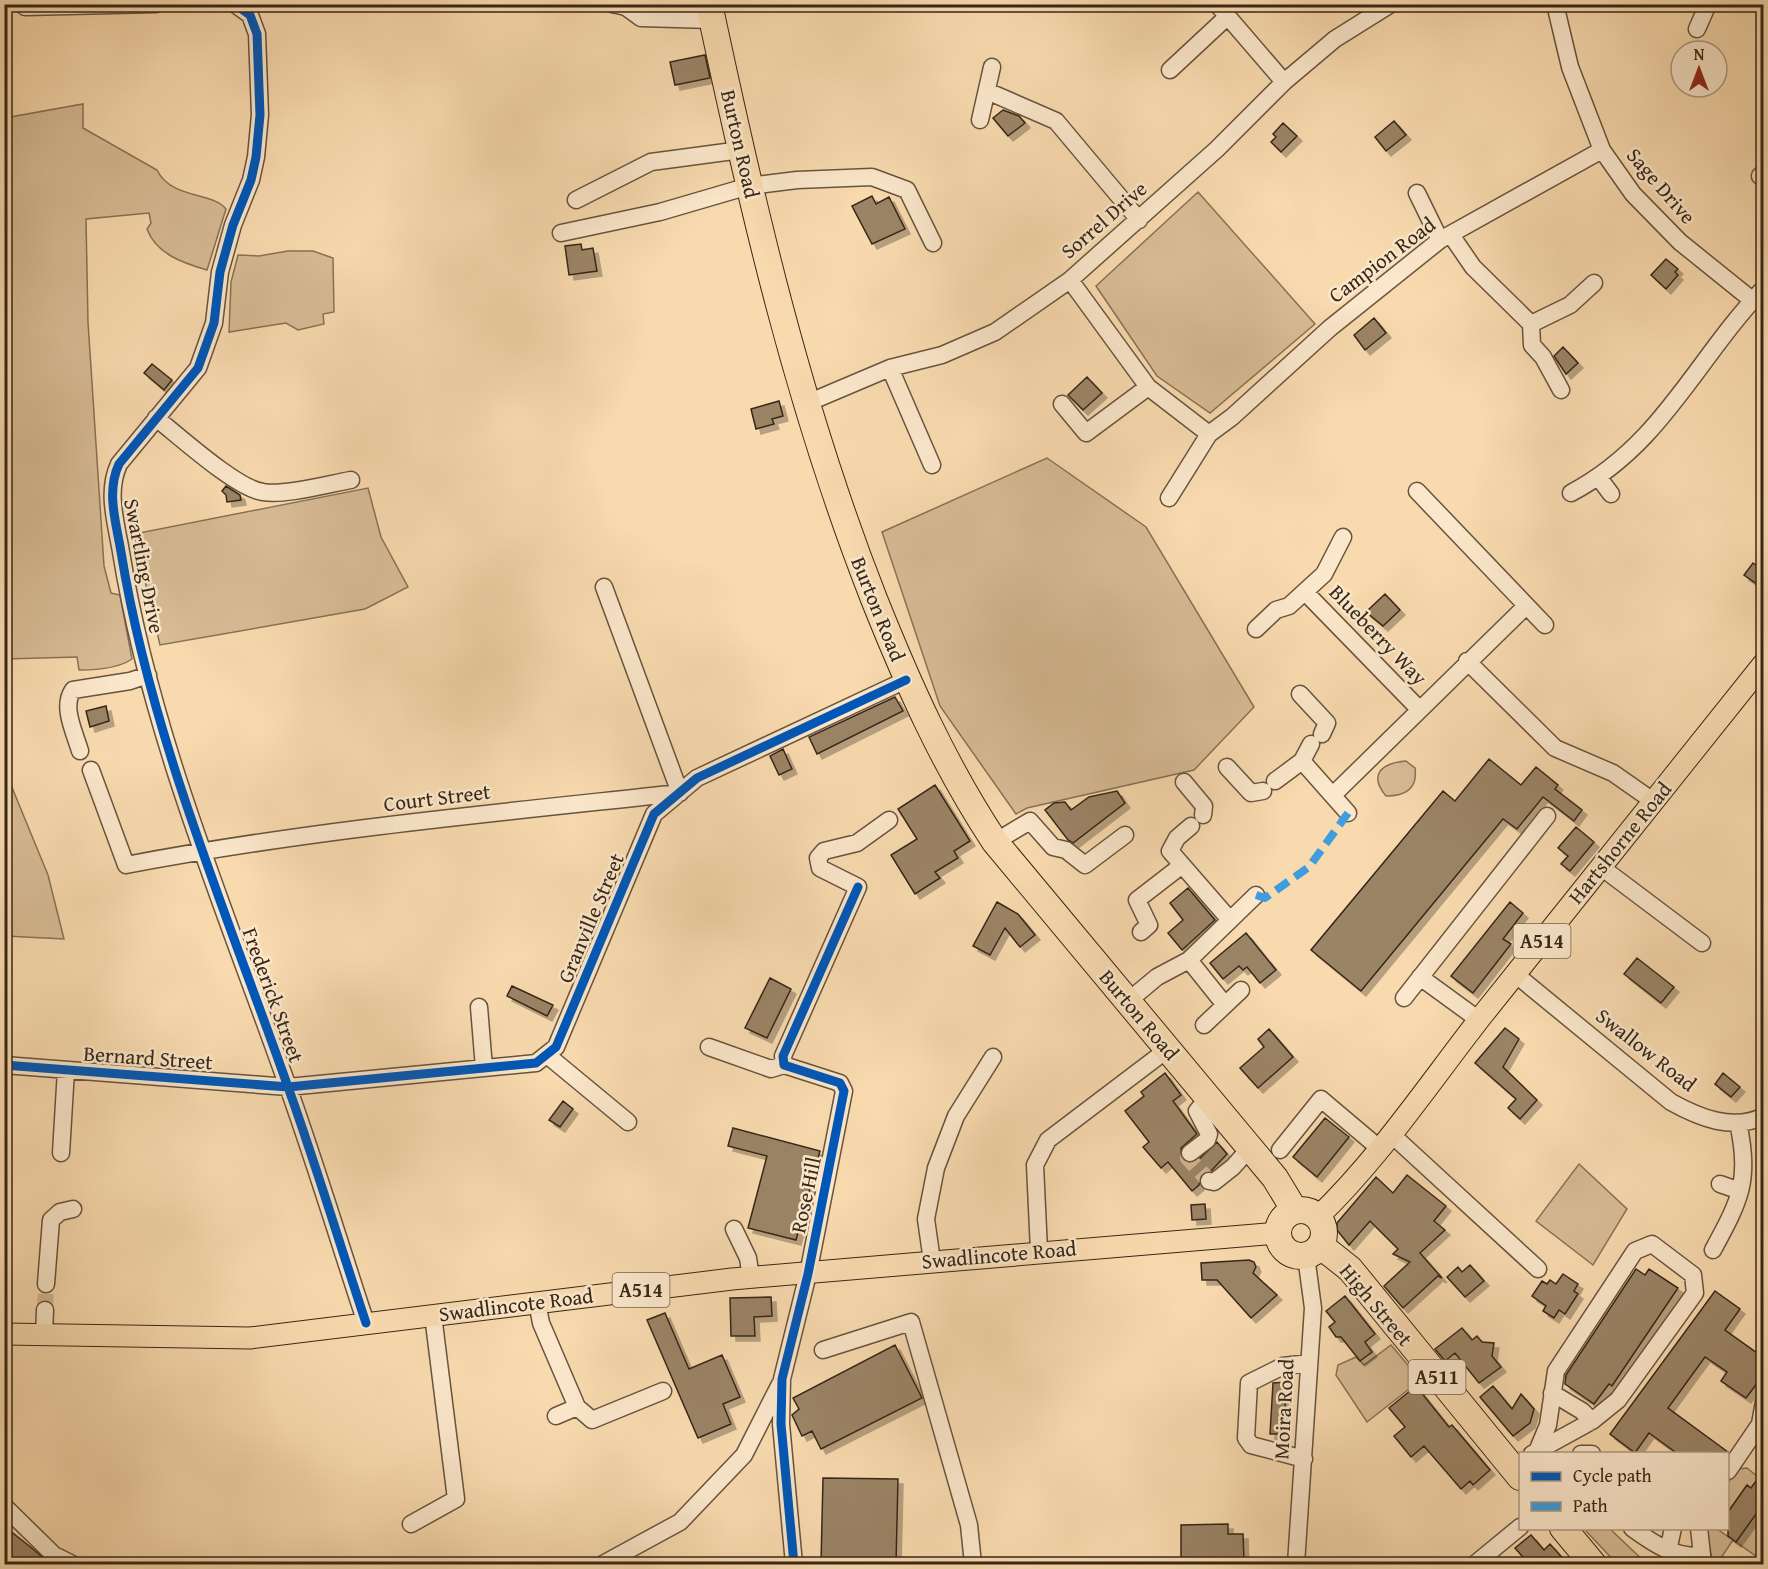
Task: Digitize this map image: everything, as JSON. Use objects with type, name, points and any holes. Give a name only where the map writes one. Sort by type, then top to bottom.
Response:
[{"type":"highway","name":"Burton Road","points":[[710,12],[774,292],[805,404],[847,530],[906,680],[968,800],[995,842],[1306,1214]]},
{"type":"highway","points":[[1306,1214],[1324,1234],[1313,1251],[1288,1253],[1279,1242],[1278,1233],[1280,1223],[1306,1214]]},
{"type":"highway","name":"High Street","points":[[1313,1251],[1350,1269],[1519,1455]]},
{"type":"highway","points":[[1565,1530],[1593,1564]]},
{"type":"main road","name":"Hartshorne Road","points":[[1306,1214],[1339,1197],[1764,663]]},
{"type":"main road","name":"Swadlincote Road","points":[[4,1334],[250,1338],[751,1278],[1039,1251],[1278,1233]]},
{"type":"street","points":[[25,7],[156,4]]},
{"type":"street","name":"Swartling Drive","points":[[201,851],[148,675],[129,601],[112,491],[119,464],[198,368],[207,346],[217,306],[220,272],[232,225],[247,192],[256,157],[260,115],[256,27],[250,15],[235,4]]},
{"type":"street","points":[[612,4],[626,7],[641,18],[710,12]]},
{"type":"street","name":"Sorrel Drive","points":[[805,404],[890,368],[942,355],[996,332],[1070,280],[1216,149],[1284,82],[1335,39],[1391,4]]},
{"type":"street","name":"Sage Drive","points":[[1555,4],[1570,67],[1602,150],[1633,194],[1680,242],[1758,294],[1659,423],[1599,478],[1571,493]]},
{"type":"street","points":[[1697,29],[1707,5]]},
{"type":"street","points":[[1170,70],[1222,10],[1284,82]]},
{"type":"street","points":[[980,120],[992,68]]},
{"type":"street","points":[[987,91],[1056,121],[1139,220]]},
{"type":"street","points":[[576,200],[651,162],[741,150]]},
{"type":"street","name":"Campion Road","points":[[1169,498],[1209,434],[1232,417],[1330,327],[1446,238],[1602,150]]},
{"type":"street","points":[[561,233],[660,212],[749,186],[797,180],[872,177],[907,190],[933,243]]},
{"type":"street","points":[[1417,193],[1446,238],[1531,324],[1533,345],[1561,390]]},
{"type":"street","points":[[1070,280],[1148,387],[1209,434]]},
{"type":"street","points":[[1531,324],[1570,305],[1594,283]]},
{"type":"street","points":[[890,368],[932,465]]},
{"type":"street","points":[[1062,404],[1086,433],[1102,424],[1148,387]]},
{"type":"street","points":[[156,418],[207,459],[256,491],[271,493],[351,480]]},
{"type":"street","points":[[1599,478],[1611,494]]},
{"type":"street","points":[[1417,491],[1545,625]]},
{"type":"street","name":"Blueberry Way","points":[[1256,629],[1276,610],[1289,606],[1324,574],[1343,537]]},
{"type":"street","points":[[604,587],[680,793]]},
{"type":"street","name":"Blueberry Way","points":[[1305,592],[1419,709]]},
{"type":"street","name":"Blueberry Way","points":[[1333,795],[1467,661],[1526,606]]},
{"type":"street","points":[[1467,661],[1555,748],[1613,773],[1653,801]]},
{"type":"street","points":[[80,751],[69,713],[69,697],[74,690],[130,681],[148,675]]},
{"type":"street","name":"Granville Street","points":[[546,1054],[556,1047],[654,814],[697,778],[906,680]]},
{"type":"street","points":[[1227,767],[1251,793],[1269,786],[1302,760],[1327,723],[1300,694]]},
{"type":"street","points":[[1302,760],[1348,813]]},
{"type":"street","name":"Court Street","points":[[91,770],[126,865],[201,851],[446,819],[680,793]]},
{"type":"street","points":[[1184,782],[1204,806],[1197,820],[1177,838],[1170,851],[1230,920]]},
{"type":"street","points":[[1404,998],[1547,816]]},
{"type":"street","points":[[784,1065],[783,1056],[789,1041],[858,887],[820,868],[818,858],[824,851],[857,843],[890,820]]},
{"type":"street","points":[[995,842],[1030,821],[1053,847],[1066,850],[1085,866],[1125,835]]},
{"type":"street","name":"Frederick Street","points":[[201,851],[288,1088],[366,1323]]},
{"type":"street","points":[[1141,932],[1149,925],[1137,900],[1181,866]]},
{"type":"street","points":[[1600,867],[1702,943]]},
{"type":"street","points":[[1127,1002],[1157,977],[1189,960],[1256,895]]},
{"type":"street","points":[[1189,960],[1225,1005]]},
{"type":"street","name":"Swallow Road","points":[[1515,974],[1671,1102],[1698,1117],[1738,1123],[1764,1116]]},
{"type":"street","points":[[1420,977],[1479,1020]]},
{"type":"street","points":[[1204,1025],[1241,990]]},
{"type":"street","points":[[479,1007],[484,1068]]},
{"type":"street","name":"Rose Hill","points":[[710,1047],[771,1069],[784,1065],[840,1083],[844,1091],[808,1274],[782,1379],[781,1424],[794,1564]]},
{"type":"street","points":[[1039,1251],[1035,1166],[1048,1140],[1168,1049]]},
{"type":"street","points":[[288,1088],[536,1063],[546,1054],[628,1122]]},
{"type":"street","points":[[932,1262],[926,1219],[936,1168],[956,1116],[993,1057]]},
{"type":"street","name":"Bernard Street","points":[[4,1065],[288,1088]]},
{"type":"street","points":[[61,1153],[66,1070]]},
{"type":"street","points":[[1190,1153],[1207,1140],[1209,1134],[1197,1112],[1208,1098]]},
{"type":"street","points":[[1280,1150],[1321,1099],[1385,1141],[1538,1269]]},
{"type":"street","points":[[1713,1250],[1740,1191],[1745,1174],[1745,1154],[1738,1123]]},
{"type":"street","points":[[1209,1181],[1214,1182],[1233,1167],[1250,1148]]},
{"type":"street","points":[[1720,1184],[1740,1191]]},
{"type":"street","points":[[46,1284],[51,1221],[60,1212],[73,1209]]},
{"type":"street","points":[[734,1229],[748,1258],[751,1278]]},
{"type":"street","points":[[1531,1452],[1548,1425],[1556,1371],[1635,1251],[1652,1244],[1693,1275],[1695,1293],[1618,1400],[1592,1421],[1541,1452]]},
{"type":"street","name":"Moira Road","points":[[1296,1564],[1310,1364],[1313,1251]]},
{"type":"street","points":[[537,1302],[541,1323],[577,1407],[591,1420],[663,1391]]},
{"type":"street","points":[[44,1335],[45,1310]]},
{"type":"street","points":[[411,1524],[456,1499],[433,1315]]},
{"type":"street","points":[[823,1350],[911,1322],[969,1525],[974,1564]]},
{"type":"street","points":[[1304,1459],[1251,1446],[1246,1438],[1249,1383],[1283,1366],[1310,1364]]},
{"type":"street","points":[[603,1564],[680,1522],[744,1455],[782,1379]]},
{"type":"street","points":[[1552,1393],[1582,1411],[1592,1421]]},
{"type":"street","points":[[1729,1470],[1760,1424],[1764,1402]]},
{"type":"street","points":[[556,1416],[577,1407]]},
{"type":"street","points":[[4,1506],[54,1555],[72,1564]]},
{"type":"street","points":[[1475,1564],[1519,1529]]},
{"type":"street","points":[[1635,1530],[1668,1551],[1702,1560],[1699,1530]]},
{"type":"street","points":[[1668,1551],[1673,1530]]},
{"type":"shaded area","points":[[83,104],[83,128],[157,170],[172,186],[212,200],[226,209],[207,270],[180,261],[157,245],[147,229],[151,223],[149,213],[86,219],[88,322],[104,566],[111,593],[120,595],[132,659],[114,667],[79,670],[77,657],[5,659],[5,118]]},
{"type":"shaded area","points":[[1198,192],[1315,324],[1210,413],[1157,376],[1096,286]]},
{"type":"shaded area","points":[[288,251],[313,251],[333,258],[334,312],[323,314],[324,324],[298,330],[286,323],[229,332],[231,282],[238,255],[259,256]]},
{"type":"shaded area","points":[[1047,458],[1146,527],[1254,707],[1194,770],[1027,808],[1016,814],[940,706],[882,532]]},
{"type":"shaded area","points":[[368,488],[381,537],[408,587],[365,609],[160,645],[134,534]]},
{"type":"shaded area","points":[[1406,761],[1415,768],[1412,786],[1399,795],[1386,796],[1378,782],[1380,771],[1390,764]]},
{"type":"shaded area","points":[[4,768],[48,875],[64,939],[5,936]]},
{"type":"shaded area","points":[[1579,1164],[1627,1209],[1593,1265],[1536,1221]]},
{"type":"shaded area","points":[[1391,1345],[1418,1377],[1418,1382],[1367,1422],[1336,1375],[1338,1365],[1356,1357],[1364,1365]]},
{"type":"shaded area","points":[[1747,1468],[1763,1481],[1763,1497],[1747,1485],[1729,1511],[1729,1481],[1737,1469]]},
{"type":"shaded area","points":[[1763,1503],[1763,1561],[1736,1542]]},
{"type":"shaded area","points":[[1611,1530],[1647,1564],[1617,1564],[1586,1531]]},
{"type":"shaded area","points":[[1706,1530],[1718,1530],[1733,1540],[1719,1561],[1712,1559]]},
{"type":"building","points":[[705,55],[710,78],[675,85],[670,62]]},
{"type":"building","points":[[1003,110],[1019,116],[1025,123],[1008,136],[993,118]]},
{"type":"building","points":[[1394,121],[1406,135],[1386,151],[1375,137]]},
{"type":"building","points":[[1283,123],[1297,136],[1281,152],[1271,142],[1276,137],[1273,134]]},
{"type":"building","points":[[872,196],[876,204],[889,197],[905,229],[872,244],[852,206]]},
{"type":"building","points":[[581,244],[582,250],[593,248],[597,271],[569,275],[565,246]]},
{"type":"building","points":[[1666,259],[1678,269],[1675,272],[1678,275],[1666,289],[1651,275]]},
{"type":"building","points":[[1374,318],[1386,333],[1365,350],[1354,335]]},
{"type":"building","points":[[1563,347],[1578,363],[1566,374],[1554,356]]},
{"type":"building","points":[[152,364],[172,380],[164,390],[144,373]]},
{"type":"building","points":[[1087,377],[1102,393],[1083,410],[1068,395]]},
{"type":"building","points":[[779,401],[783,416],[772,419],[774,424],[756,429],[751,409]]},
{"type":"building","points":[[226,486],[240,495],[241,500],[227,502],[226,495],[222,491]]},
{"type":"building","points":[[1753,563],[1764,571],[1764,589],[1744,575]]},
{"type":"building","points":[[1385,594],[1400,610],[1383,626],[1366,612]]},
{"type":"building","points":[[895,697],[903,711],[817,754],[809,737]]},
{"type":"building","points":[[106,706],[109,721],[90,727],[86,711]]},
{"type":"building","points":[[783,749],[792,769],[779,775],[770,756]]},
{"type":"building","points":[[1489,759],[1521,785],[1536,767],[1558,785],[1555,789],[1582,810],[1574,821],[1543,797],[1517,829],[1503,819],[1361,991],[1311,950],[1443,791],[1455,801]]},
{"type":"building","points":[[935,785],[970,841],[954,851],[958,858],[935,872],[940,878],[915,894],[891,855],[917,839],[898,809]]},
{"type":"building","points":[[1117,791],[1125,803],[1073,843],[1068,840],[1045,810],[1054,803],[1065,802],[1071,810],[1089,797]]},
{"type":"building","points":[[1576,827],[1594,842],[1570,871],[1561,864],[1568,856],[1558,848]]},
{"type":"building","points":[[1188,888],[1215,920],[1182,950],[1168,933],[1183,920],[1170,903]]},
{"type":"building","points":[[997,902],[1018,914],[1035,935],[1020,947],[1005,928],[990,955],[973,946]]},
{"type":"building","points":[[1510,902],[1523,913],[1503,939],[1511,944],[1473,993],[1451,976]]},
{"type":"building","points":[[1246,933],[1276,970],[1260,983],[1247,967],[1243,970],[1239,966],[1223,979],[1210,963]]},
{"type":"building","points":[[1637,958],[1674,987],[1661,1003],[1624,974]]},
{"type":"building","points":[[770,978],[791,989],[767,1038],[745,1028]]},
{"type":"building","points":[[512,986],[553,1005],[547,1016],[507,996]]},
{"type":"building","points":[[1505,1028],[1519,1039],[1503,1067],[1537,1100],[1520,1119],[1508,1108],[1516,1099],[1475,1063]]},
{"type":"building","points":[[1269,1029],[1293,1057],[1258,1088],[1240,1068],[1264,1047],[1258,1039]]},
{"type":"building","points":[[1165,1073],[1181,1095],[1173,1101],[1197,1134],[1181,1148],[1182,1160],[1196,1162],[1217,1142],[1227,1154],[1211,1171],[1202,1174],[1199,1185],[1192,1191],[1168,1162],[1161,1168],[1143,1147],[1149,1142],[1125,1111],[1144,1096],[1141,1092]]},
{"type":"building","points":[[1723,1073],[1740,1087],[1731,1097],[1715,1084]]},
{"type":"building","points":[[563,1101],[573,1109],[560,1127],[549,1120]]},
{"type":"building","points":[[1325,1118],[1349,1137],[1317,1177],[1293,1157]]},
{"type":"building","points":[[733,1128],[820,1151],[796,1240],[748,1228],[767,1156],[728,1146]]},
{"type":"building","points":[[1407,1175],[1446,1206],[1434,1221],[1445,1230],[1420,1253],[1442,1278],[1438,1276],[1403,1308],[1384,1286],[1410,1262],[1393,1254],[1398,1249],[1370,1221],[1349,1245],[1337,1230],[1337,1223],[1376,1177],[1393,1193]]},
{"type":"building","points":[[1205,1204],[1206,1219],[1192,1220],[1191,1205]]},
{"type":"building","points":[[1249,1260],[1254,1262],[1256,1267],[1253,1273],[1277,1295],[1251,1318],[1217,1280],[1202,1280],[1201,1263]]},
{"type":"building","points":[[1470,1265],[1484,1281],[1465,1297],[1447,1277],[1458,1267],[1462,1272]]},
{"type":"building","points":[[1636,1269],[1645,1275],[1649,1269],[1678,1288],[1612,1386],[1609,1384],[1594,1404],[1565,1384],[1566,1375]]},
{"type":"building","points":[[1563,1274],[1578,1284],[1574,1291],[1578,1294],[1565,1314],[1559,1310],[1554,1318],[1543,1311],[1546,1306],[1532,1296],[1542,1281],[1547,1284],[1550,1280],[1556,1284]]},
{"type":"building","points":[[1715,1291],[1740,1309],[1725,1330],[1764,1358],[1764,1374],[1746,1398],[1721,1381],[1727,1372],[1705,1357],[1668,1408],[1728,1452],[1675,1452],[1649,1433],[1634,1452],[1610,1434]]},
{"type":"building","points":[[1345,1296],[1375,1334],[1365,1342],[1372,1352],[1360,1361],[1341,1337],[1336,1337],[1329,1327],[1335,1322],[1326,1311]]},
{"type":"building","points":[[771,1297],[772,1316],[754,1317],[755,1336],[731,1336],[730,1298]]},
{"type":"building","points":[[665,1313],[689,1369],[722,1355],[740,1397],[723,1404],[731,1424],[698,1438],[647,1320]]},
{"type":"building","points":[[1462,1328],[1472,1340],[1477,1336],[1482,1342],[1494,1343],[1492,1356],[1501,1367],[1479,1383],[1455,1353],[1445,1361],[1435,1349]]},
{"type":"building","points":[[895,1345],[922,1398],[821,1449],[812,1431],[802,1436],[792,1415],[799,1409],[793,1398]]},
{"type":"building","points":[[1287,1382],[1283,1434],[1270,1434],[1273,1383]]},
{"type":"building","points":[[1416,1386],[1449,1427],[1452,1425],[1490,1470],[1473,1485],[1470,1481],[1461,1489],[1424,1446],[1411,1457],[1394,1436],[1405,1427],[1389,1408]]},
{"type":"building","points":[[1493,1386],[1512,1409],[1521,1394],[1534,1409],[1530,1423],[1513,1436],[1480,1397]]},
{"type":"building","points":[[1764,1470],[1764,1503],[1736,1542],[1728,1536],[1729,1511],[1747,1485],[1751,1488]]},
{"type":"building","points":[[823,1478],[898,1479],[896,1564],[821,1564]]},
{"type":"building","points":[[1228,1524],[1228,1534],[1243,1534],[1244,1560],[1181,1562],[1181,1525]]},
{"type":"building","points":[[4,1526],[33,1549],[50,1564],[4,1564]]},
{"type":"building","points":[[1531,1535],[1544,1550],[1550,1544],[1568,1564],[1529,1564],[1515,1548]]},
{"type":"tunnel","points":[[1190,1153],[1188,1158],[1209,1181]]},
{"type":"tunnel","points":[[45,1310],[46,1284]]},
{"type":"marked path","points":[[1256,895],[1265,898],[1309,867],[1348,813]]},
{"type":"cycle path","points":[[235,4],[250,15],[257,34],[260,115],[251,180],[233,225],[220,272],[214,323],[198,368],[119,464],[113,485],[113,507],[134,621],[171,756],[192,823],[298,1116],[366,1323]]},
{"type":"cycle path","points":[[4,1065],[288,1087],[536,1063],[556,1047],[654,814],[697,778],[906,680]]},
{"type":"cycle path","points":[[794,1564],[781,1424],[782,1379],[808,1274],[844,1091],[840,1083],[784,1065],[783,1056],[858,887]]}]
